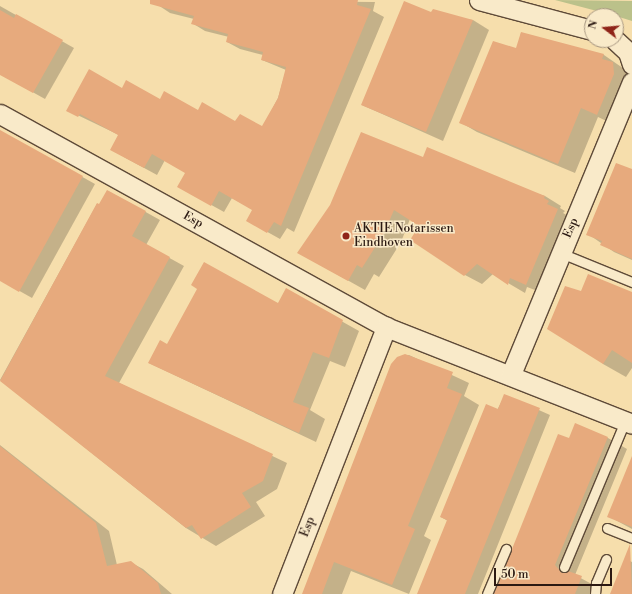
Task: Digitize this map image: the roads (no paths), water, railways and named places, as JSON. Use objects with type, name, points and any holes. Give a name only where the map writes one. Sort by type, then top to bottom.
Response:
[{"type":"street","points":[[479,0],[584,28]]},
{"type":"street","points":[[624,48],[628,52],[632,64]]},
{"type":"street","name":"Esp","points":[[511,374],[632,82]]},
{"type":"street","name":"Esp","points":[[0,114],[386,327],[511,374],[629,423]]},
{"type":"street","name":"Esp","points":[[282,594],[386,327]]},
{"type":"lane","points":[[561,252],[632,282]]},
{"type":"lane","points":[[564,567],[629,423]]},
{"type":"lane","points":[[607,528],[632,538]]},
{"type":"lane","points":[[487,594],[506,549]]},
{"type":"lane","points":[[595,594],[596,582],[606,559]]},
{"type":"place","name":"AKTIE Notarissen Eindhoven","points":[[346,236]]}]
